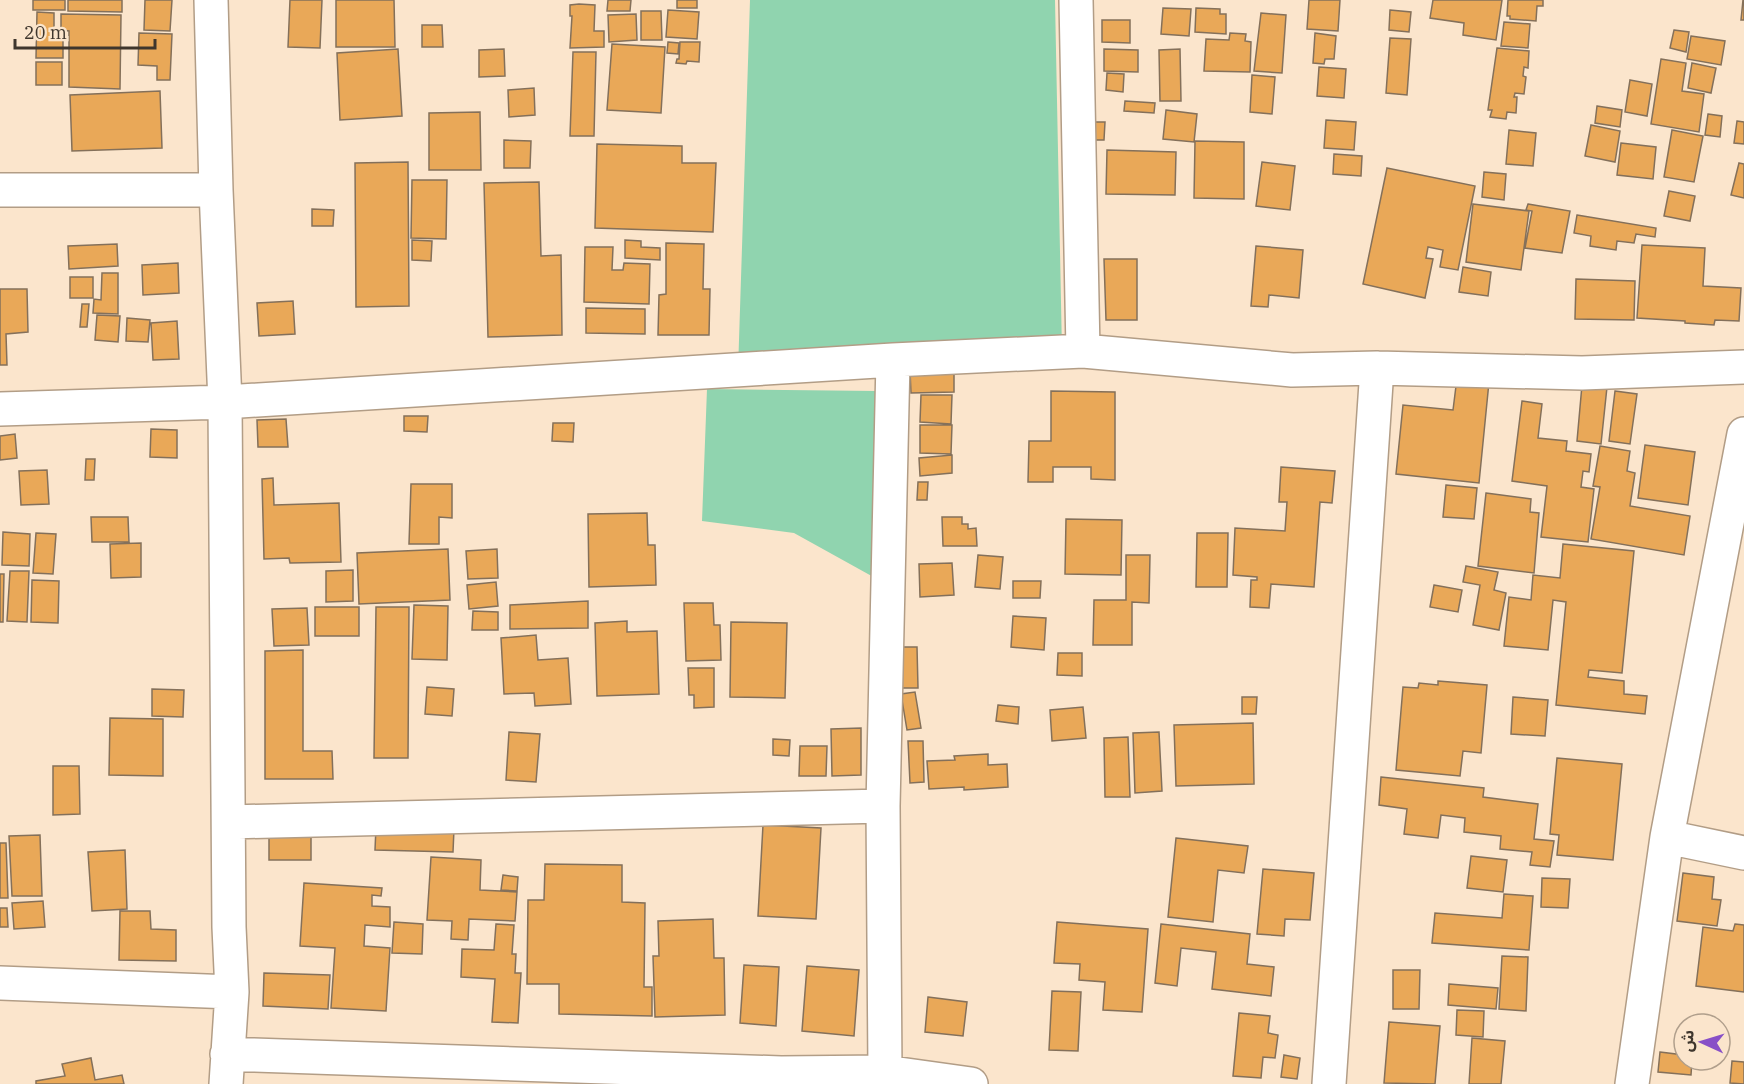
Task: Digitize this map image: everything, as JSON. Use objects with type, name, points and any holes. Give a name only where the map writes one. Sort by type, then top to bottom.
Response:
[{"type":"street","points":[[211,0],[225,402],[229,927],[232,992],[226,1069],[885,1072],[971,1084]]},
{"type":"street","points":[[1076,0],[1083,351]]},
{"type":"street","points":[[0,190],[216,190]]},
{"type":"street","points":[[0,409],[225,402],[893,360],[1083,351],[1292,370],[1377,368],[1582,373],[1744,367]]},
{"type":"street","points":[[885,1072],[883,806],[893,360]]},
{"type":"street","points":[[1329,1084],[1377,368]]},
{"type":"street","points":[[1632,1084],[1667,837],[1744,434]]},
{"type":"street","points":[[230,822],[883,806]]},
{"type":"street","points":[[1667,837],[1744,853]]},
{"type":"street","points":[[0,983],[232,992]]},
{"type":"green space","points":[[750,0],[1055,0],[1062,352],[738,371]]},
{"type":"green space","points":[[707,389],[877,391],[877,579],[794,533],[702,521]]},
{"type":"building","points":[[33,0],[65,0],[65,10],[33,10]]},
{"type":"building","points":[[68,0],[122,0],[122,12],[68,11]]},
{"type":"building","points":[[145,0],[172,0],[170,31],[144,30]]},
{"type":"building","points":[[290,0],[322,0],[320,48],[288,47]]},
{"type":"building","points":[[336,0],[394,0],[395,47],[336,47]]},
{"type":"building","points":[[608,0],[631,0],[630,11],[607,11]]},
{"type":"building","points":[[677,0],[697,0],[697,8],[677,8]]},
{"type":"building","points":[[1309,0],[1340,0],[1338,31],[1307,29]]},
{"type":"building","points":[[1433,0],[1502,0],[1496,40],[1463,35],[1464,23],[1430,18]]},
{"type":"building","points":[[1508,0],[1543,0],[1543,6],[1537,6],[1536,21],[1510,19],[1510,16],[1507,16]]},
{"type":"building","points":[[1743,0],[1744,20],[1741,20]]},
{"type":"building","points":[[570,5],[595,5],[594,31],[604,31],[604,47],[570,48],[572,16],[570,16]]},
{"type":"building","points":[[1163,8],[1191,9],[1189,36],[1161,34]]},
{"type":"building","points":[[1196,8],[1220,9],[1220,14],[1226,14],[1226,34],[1195,32]]},
{"type":"building","points":[[668,10],[699,12],[697,39],[666,37]]},
{"type":"building","points":[[1390,10],[1411,12],[1409,32],[1389,30]]},
{"type":"building","points":[[641,11],[661,11],[662,40],[641,40]]},
{"type":"building","points":[[37,12],[54,13],[54,34],[63,34],[63,58],[36,58]]},
{"type":"building","points":[[1261,13],[1286,15],[1282,73],[1254,71]]},
{"type":"building","points":[[61,14],[121,15],[120,89],[69,87],[69,31],[61,30]]},
{"type":"building","points":[[636,14],[637,40],[609,42],[608,15]]},
{"type":"building","points":[[1102,20],[1130,20],[1130,43],[1102,42]]},
{"type":"building","points":[[1504,22],[1530,24],[1528,48],[1501,46]]},
{"type":"building","points":[[422,25],[442,25],[443,47],[422,47]]},
{"type":"building","points":[[1674,30],[1689,32],[1686,52],[1670,48]]},
{"type":"building","points":[[139,33],[172,34],[170,80],[157,80],[157,66],[138,65]]},
{"type":"building","points":[[1230,33],[1246,34],[1245,41],[1251,42],[1250,72],[1204,71],[1206,39],[1229,40]]},
{"type":"building","points":[[1315,33],[1336,36],[1334,59],[1325,59],[1324,64],[1313,63]]},
{"type":"building","points":[[1691,36],[1725,41],[1721,65],[1687,59]]},
{"type":"building","points":[[1390,38],[1411,39],[1407,95],[1386,93]]},
{"type":"building","points":[[668,42],[679,43],[678,54],[667,53]]},
{"type":"building","points":[[680,42],[700,42],[699,62],[676,63],[679,59]]},
{"type":"building","points":[[612,44],[665,47],[661,113],[607,110]]},
{"type":"building","points":[[1497,48],[1529,51],[1528,68],[1524,67],[1523,76],[1526,77],[1524,94],[1515,93],[1516,113],[1507,112],[1506,119],[1490,117],[1492,110],[1488,110]]},
{"type":"building","points":[[398,49],[402,116],[340,120],[337,53]]},
{"type":"building","points":[[504,49],[505,76],[479,77],[479,50]]},
{"type":"building","points":[[1104,49],[1138,50],[1138,72],[1104,71]]},
{"type":"building","points":[[1180,49],[1181,101],[1160,101],[1159,50]]},
{"type":"building","points":[[573,52],[596,52],[594,136],[570,136]]},
{"type":"building","points":[[1661,59],[1686,63],[1682,91],[1704,94],[1699,132],[1651,124]]},
{"type":"building","points":[[36,62],[62,62],[62,85],[36,85]]},
{"type":"building","points":[[1692,63],[1716,68],[1711,93],[1688,88]]},
{"type":"building","points":[[1319,67],[1346,69],[1344,98],[1317,96]]},
{"type":"building","points":[[1107,73],[1124,74],[1123,92],[1106,90]]},
{"type":"building","points":[[1252,75],[1275,77],[1272,114],[1250,112]]},
{"type":"building","points":[[1630,80],[1652,84],[1647,116],[1625,112]]},
{"type":"building","points":[[534,88],[535,115],[509,117],[508,90]]},
{"type":"building","points":[[160,91],[162,148],[72,151],[70,95]]},
{"type":"building","points":[[1125,101],[1155,103],[1154,113],[1124,111]]},
{"type":"building","points":[[1597,106],[1622,110],[1620,127],[1595,123]]},
{"type":"building","points":[[1166,110],[1197,114],[1194,142],[1163,139]]},
{"type":"building","points":[[480,112],[481,170],[429,170],[429,113]]},
{"type":"building","points":[[1708,114],[1722,116],[1720,137],[1705,135]]},
{"type":"building","points":[[1326,120],[1356,122],[1354,150],[1324,148]]},
{"type":"building","points":[[1737,121],[1744,122],[1744,144],[1734,143]]},
{"type":"building","points":[[1095,122],[1105,122],[1104,140],[1095,140]]},
{"type":"building","points":[[1591,125],[1620,131],[1615,162],[1585,156]]},
{"type":"building","points":[[1509,130],[1536,133],[1533,166],[1506,164]]},
{"type":"building","points":[[1672,130],[1703,136],[1694,182],[1664,177]]},
{"type":"building","points":[[504,140],[531,141],[530,168],[504,168]]},
{"type":"building","points":[[1195,141],[1244,142],[1244,199],[1194,198]]},
{"type":"building","points":[[1621,143],[1656,147],[1653,179],[1617,175]]},
{"type":"building","points":[[597,144],[682,146],[682,163],[716,163],[713,232],[595,228]]},
{"type":"building","points":[[1107,150],[1176,152],[1175,195],[1106,194]]},
{"type":"building","points":[[1334,154],[1362,156],[1361,176],[1333,174]]},
{"type":"building","points":[[408,162],[409,306],[356,307],[355,163]]},
{"type":"building","points":[[1262,162],[1295,166],[1290,210],[1256,206]]},
{"type":"building","points":[[1739,163],[1744,164],[1744,198],[1731,195]]},
{"type":"building","points":[[1387,168],[1475,186],[1458,270],[1440,267],[1443,250],[1428,247],[1426,258],[1433,259],[1425,298],[1363,284]]},
{"type":"building","points":[[1484,172],[1506,174],[1504,200],[1482,197]]},
{"type":"building","points":[[412,180],[447,180],[446,239],[411,238]]},
{"type":"building","points":[[539,182],[541,256],[561,255],[562,335],[488,337],[484,183]]},
{"type":"building","points":[[1669,191],[1695,196],[1690,221],[1664,216]]},
{"type":"building","points":[[1473,204],[1529,211],[1521,270],[1466,262]]},
{"type":"building","points":[[1528,204],[1570,211],[1562,253],[1525,248],[1532,211],[1526,210]]},
{"type":"building","points":[[312,209],[334,210],[333,226],[312,226]]},
{"type":"building","points":[[1577,215],[1656,228],[1655,237],[1636,234],[1634,243],[1617,241],[1616,250],[1590,246],[1591,236],[1574,233]]},
{"type":"building","points":[[412,240],[432,241],[431,261],[412,260]]},
{"type":"building","points":[[625,240],[641,241],[641,247],[660,248],[660,260],[625,258]]},
{"type":"building","points":[[666,243],[704,244],[703,289],[710,289],[709,335],[658,335],[659,295],[666,294]]},
{"type":"building","points":[[117,244],[118,266],[69,269],[68,246]]},
{"type":"building","points":[[1642,245],[1705,248],[1703,286],[1741,288],[1739,321],[1715,320],[1714,325],[1637,318]]},
{"type":"building","points":[[1256,246],[1303,250],[1299,298],[1269,295],[1268,307],[1251,306]]},
{"type":"building","points":[[585,247],[613,247],[612,270],[623,270],[624,263],[650,264],[649,304],[584,302]]},
{"type":"building","points":[[1104,259],[1137,259],[1137,320],[1106,320]]},
{"type":"building","points":[[178,263],[179,293],[143,295],[142,265]]},
{"type":"building","points":[[1463,267],[1491,272],[1488,296],[1459,292]]},
{"type":"building","points":[[102,273],[118,273],[118,314],[93,313],[94,299],[101,300]]},
{"type":"building","points":[[70,277],[93,277],[93,298],[70,298]]},
{"type":"building","points":[[1576,279],[1635,281],[1634,320],[1575,319]]},
{"type":"building","points":[[0,289],[27,289],[28,332],[6,334],[7,365],[0,365]]},
{"type":"building","points":[[293,301],[295,334],[259,336],[257,303]]},
{"type":"building","points":[[82,304],[89,304],[87,327],[80,327]]},
{"type":"building","points":[[586,308],[645,309],[645,334],[586,333]]},
{"type":"building","points":[[97,315],[120,316],[118,342],[95,340]]},
{"type":"building","points":[[127,318],[150,320],[148,342],[126,341]]},
{"type":"building","points":[[177,321],[179,359],[153,360],[151,323]]},
{"type":"building","points":[[954,369],[954,392],[911,393],[910,371]]},
{"type":"building","points":[[1457,378],[1489,382],[1479,483],[1396,474],[1403,405],[1453,410]]},
{"type":"building","points":[[1582,385],[1607,387],[1601,444],[1577,441]]},
{"type":"building","points":[[1051,391],[1115,392],[1115,480],[1091,479],[1091,467],[1053,467],[1053,482],[1028,482],[1029,441],[1051,441]]},
{"type":"building","points":[[1615,391],[1637,394],[1630,444],[1609,441]]},
{"type":"building","points":[[921,395],[952,395],[951,424],[920,422]]},
{"type":"building","points":[[1522,401],[1542,404],[1538,438],[1567,441],[1566,451],[1591,454],[1589,472],[1583,471],[1581,487],[1594,489],[1588,542],[1541,537],[1547,486],[1512,481]]},
{"type":"building","points":[[404,416],[428,416],[427,432],[404,431]]},
{"type":"building","points":[[286,419],[288,447],[258,447],[257,420]]},
{"type":"building","points":[[553,423],[574,423],[573,442],[552,441]]},
{"type":"building","points":[[920,425],[952,425],[951,454],[920,453]]},
{"type":"building","points":[[151,429],[177,430],[177,458],[150,457]]},
{"type":"building","points":[[15,434],[17,458],[0,460],[0,436]]},
{"type":"building","points":[[1645,445],[1695,452],[1688,505],[1638,498]]},
{"type":"building","points":[[1600,446],[1630,451],[1627,471],[1635,473],[1630,506],[1690,516],[1684,555],[1591,539],[1600,487],[1593,486]]},
{"type":"building","points":[[952,455],[952,473],[920,476],[919,458]]},
{"type":"building","points":[[86,459],[95,459],[94,480],[85,480]]},
{"type":"building","points":[[1281,467],[1335,471],[1332,503],[1320,502],[1314,587],[1271,584],[1269,608],[1250,607],[1251,580],[1257,580],[1257,577],[1233,575],[1235,528],[1285,531],[1287,502],[1279,502]]},
{"type":"building","points":[[47,470],[49,504],[21,505],[19,471]]},
{"type":"building","points":[[273,478],[274,505],[339,503],[341,562],[290,563],[289,558],[264,559],[262,479]]},
{"type":"building","points":[[918,482],[928,482],[927,500],[917,500]]},
{"type":"building","points":[[411,484],[452,484],[452,518],[439,517],[439,544],[409,544]]},
{"type":"building","points":[[1446,485],[1477,488],[1474,519],[1443,517]]},
{"type":"building","points":[[1486,493],[1531,499],[1530,512],[1539,513],[1534,573],[1478,566]]},
{"type":"building","points":[[647,513],[648,545],[655,545],[656,585],[589,587],[588,514]]},
{"type":"building","points":[[91,517],[128,517],[129,542],[92,542]]},
{"type":"building","points":[[942,517],[962,517],[962,524],[968,524],[968,529],[976,528],[977,546],[943,546]]},
{"type":"building","points":[[1066,519],[1122,520],[1121,575],[1065,574]]},
{"type":"building","points":[[3,532],[30,534],[29,566],[2,565]]},
{"type":"building","points":[[36,533],[56,534],[53,574],[33,573]]},
{"type":"building","points":[[1197,533],[1228,533],[1227,587],[1196,587]]},
{"type":"building","points":[[141,543],[141,577],[111,578],[110,544]]},
{"type":"building","points":[[1563,544],[1634,551],[1622,673],[1589,670],[1588,677],[1624,681],[1624,694],[1647,696],[1645,714],[1556,705],[1566,602],[1553,600],[1548,650],[1504,646],[1509,597],[1531,600],[1533,575],[1560,578]]},
{"type":"building","points":[[448,549],[450,600],[359,604],[357,553]]},
{"type":"building","points":[[497,549],[498,578],[468,579],[466,551]]},
{"type":"building","points":[[978,555],[1003,557],[1000,589],[975,587]]},
{"type":"building","points":[[1126,555],[1150,555],[1149,603],[1132,602],[1132,645],[1093,645],[1094,600],[1126,600]]},
{"type":"building","points":[[952,563],[954,595],[920,597],[919,564]]},
{"type":"building","points":[[1466,566],[1498,572],[1494,590],[1506,593],[1499,630],[1473,625],[1480,585],[1463,582]]},
{"type":"building","points":[[353,570],[353,601],[326,602],[326,571]]},
{"type":"building","points":[[10,571],[29,571],[27,622],[7,621]]},
{"type":"building","points":[[0,574],[4,574],[3,622],[0,622]]},
{"type":"building","points":[[32,580],[59,581],[58,623],[31,622]]},
{"type":"building","points":[[1013,581],[1041,581],[1040,598],[1013,598]]},
{"type":"building","points":[[496,582],[498,606],[469,609],[467,585]]},
{"type":"building","points":[[1434,585],[1462,590],[1458,612],[1430,607]]},
{"type":"building","points":[[588,601],[588,628],[510,629],[510,605]]},
{"type":"building","points":[[684,603],[713,603],[714,625],[720,625],[721,660],[686,661]]},
{"type":"building","points":[[414,605],[448,606],[447,660],[412,659]]},
{"type":"building","points":[[315,607],[359,607],[359,636],[315,636]]},
{"type":"building","points":[[376,607],[409,607],[408,758],[374,758]]},
{"type":"building","points":[[307,608],[309,645],[274,646],[272,609]]},
{"type":"building","points":[[473,611],[498,612],[498,630],[472,630]]},
{"type":"building","points":[[1013,616],[1046,618],[1044,650],[1011,647]]},
{"type":"building","points":[[627,621],[627,632],[657,631],[659,694],[597,696],[595,623]]},
{"type":"building","points":[[731,622],[787,623],[785,698],[730,697]]},
{"type":"building","points":[[536,635],[538,660],[568,658],[571,704],[535,706],[534,693],[504,694],[501,638]]},
{"type":"building","points":[[901,647],[917,647],[918,688],[902,688]]},
{"type":"building","points":[[303,650],[303,751],[332,751],[333,779],[265,779],[265,651]]},
{"type":"building","points":[[1058,653],[1082,653],[1082,676],[1057,675]]},
{"type":"building","points":[[688,668],[714,668],[714,707],[694,708],[694,695],[689,695]]},
{"type":"building","points":[[1438,681],[1487,685],[1481,753],[1463,751],[1460,776],[1396,770],[1403,687],[1418,688],[1419,683],[1438,685]]},
{"type":"building","points":[[427,687],[454,689],[452,716],[425,714]]},
{"type":"building","points":[[152,689],[184,690],[183,717],[152,716]]},
{"type":"building","points":[[915,692],[921,728],[907,730],[901,694]]},
{"type":"building","points":[[1242,697],[1257,697],[1256,714],[1242,714]]},
{"type":"building","points":[[1513,697],[1548,700],[1545,736],[1511,734]]},
{"type":"building","points":[[998,705],[1019,707],[1018,724],[996,721]]},
{"type":"building","points":[[1083,707],[1086,738],[1052,741],[1050,710]]},
{"type":"building","points":[[110,718],[163,719],[163,776],[109,775]]},
{"type":"building","points":[[1253,723],[1254,784],[1176,786],[1174,725]]},
{"type":"building","points":[[861,728],[861,775],[832,776],[831,729]]},
{"type":"building","points":[[509,732],[540,734],[536,782],[506,780]]},
{"type":"building","points":[[1159,732],[1162,791],[1135,793],[1133,733]]},
{"type":"building","points":[[1128,737],[1130,797],[1105,797],[1104,738]]},
{"type":"building","points":[[773,739],[790,740],[789,756],[773,755]]},
{"type":"building","points":[[908,741],[923,741],[924,782],[910,783]]},
{"type":"building","points":[[800,746],[827,746],[826,776],[799,776]]},
{"type":"building","points":[[988,754],[988,765],[1007,764],[1008,787],[964,790],[964,787],[929,789],[927,761],[955,760],[954,756]]},
{"type":"building","points":[[1557,758],[1622,764],[1613,860],[1557,855],[1559,835],[1550,834]]},
{"type":"building","points":[[53,766],[79,766],[80,814],[53,815]]},
{"type":"building","points":[[1381,777],[1484,788],[1483,797],[1538,804],[1534,839],[1554,841],[1550,867],[1530,865],[1532,852],[1500,849],[1501,836],[1464,832],[1465,818],[1441,815],[1438,838],[1404,834],[1407,809],[1379,805]]},
{"type":"building","points":[[763,825],[821,828],[816,919],[758,916]]},
{"type":"building","points":[[376,827],[454,829],[453,852],[375,850]]},
{"type":"building","points":[[269,828],[311,828],[311,860],[269,860]]},
{"type":"building","points":[[40,835],[42,896],[12,896],[9,836]]},
{"type":"building","points":[[1176,838],[1248,846],[1244,873],[1218,870],[1213,922],[1168,917]]},
{"type":"building","points":[[0,843],[6,843],[8,898],[0,898]]},
{"type":"building","points":[[125,850],[127,909],[92,911],[88,852]]},
{"type":"building","points":[[1471,856],[1507,860],[1503,892],[1467,888]]},
{"type":"building","points":[[431,857],[481,860],[480,890],[517,892],[515,921],[469,919],[468,940],[451,939],[452,921],[427,920]]},
{"type":"building","points":[[545,864],[622,865],[622,902],[645,903],[644,987],[652,987],[652,1016],[559,1014],[559,984],[527,984],[528,900],[544,900]]},
{"type":"building","points":[[1263,869],[1314,873],[1310,920],[1285,919],[1284,936],[1257,934]]},
{"type":"building","points":[[1683,873],[1714,877],[1712,899],[1721,900],[1717,926],[1677,921]]},
{"type":"building","points":[[503,875],[518,877],[517,891],[501,890]]},
{"type":"building","points":[[1542,878],[1570,879],[1568,908],[1541,907]]},
{"type":"building","points":[[304,883],[382,888],[381,896],[372,895],[372,906],[390,907],[390,927],[365,925],[364,946],[390,948],[386,1011],[331,1008],[335,948],[300,946]]},
{"type":"building","points":[[1504,894],[1533,896],[1529,950],[1432,943],[1435,913],[1502,918]]},
{"type":"building","points":[[43,901],[45,927],[14,929],[12,903]]},
{"type":"building","points":[[0,908],[7,908],[8,927],[0,927]]},
{"type":"building","points":[[120,911],[150,911],[151,929],[176,930],[176,961],[119,960]]},
{"type":"building","points":[[713,919],[714,958],[724,958],[725,1015],[655,1017],[653,956],[659,956],[658,921]]},
{"type":"building","points":[[394,922],[423,924],[422,954],[392,953]]},
{"type":"building","points":[[1057,922],[1148,929],[1142,1012],[1103,1010],[1105,982],[1079,980],[1080,964],[1054,963]]},
{"type":"building","points":[[496,924],[514,925],[512,954],[516,954],[515,973],[521,973],[518,1023],[492,1022],[495,979],[461,977],[462,949],[494,950]]},
{"type":"building","points":[[1161,924],[1250,934],[1247,964],[1274,967],[1271,996],[1212,989],[1216,952],[1181,948],[1177,986],[1155,983]]},
{"type":"building","points":[[1735,924],[1744,925],[1744,992],[1696,986],[1703,927],[1733,931]]},
{"type":"building","points":[[1502,956],[1528,957],[1526,1011],[1499,1009]]},
{"type":"building","points":[[744,965],[779,967],[776,1026],[740,1023]]},
{"type":"building","points":[[807,966],[859,970],[854,1036],[802,1031]]},
{"type":"building","points":[[1393,970],[1420,970],[1419,1009],[1393,1009]]},
{"type":"building","points":[[264,973],[330,975],[328,1009],[263,1006]]},
{"type":"building","points":[[1449,984],[1498,988],[1496,1009],[1448,1005]]},
{"type":"building","points":[[1052,991],[1081,992],[1078,1051],[1049,1050]]},
{"type":"building","points":[[928,997],[967,1002],[963,1036],[925,1032]]},
{"type":"building","points":[[1457,1010],[1484,1011],[1483,1037],[1456,1035]]},
{"type":"building","points":[[1239,1013],[1270,1016],[1268,1033],[1278,1035],[1275,1058],[1263,1057],[1261,1078],[1233,1076]]},
{"type":"building","points":[[1389,1022],[1440,1026],[1435,1084],[1384,1083]]},
{"type":"building","points":[[1472,1038],[1505,1041],[1501,1084],[1469,1084]]},
{"type":"building","points":[[1660,1052],[1672,1054],[1672,1072],[1691,1072],[1691,1075],[1658,1072]]},
{"type":"building","points":[[1284,1055],[1300,1058],[1297,1079],[1281,1077]]},
{"type":"building","points":[[91,1058],[95,1080],[122,1075],[124,1084],[36,1084],[36,1081],[65,1076],[62,1064]]},
{"type":"building","points":[[1732,1061],[1744,1062],[1744,1084],[1730,1083]]}]
